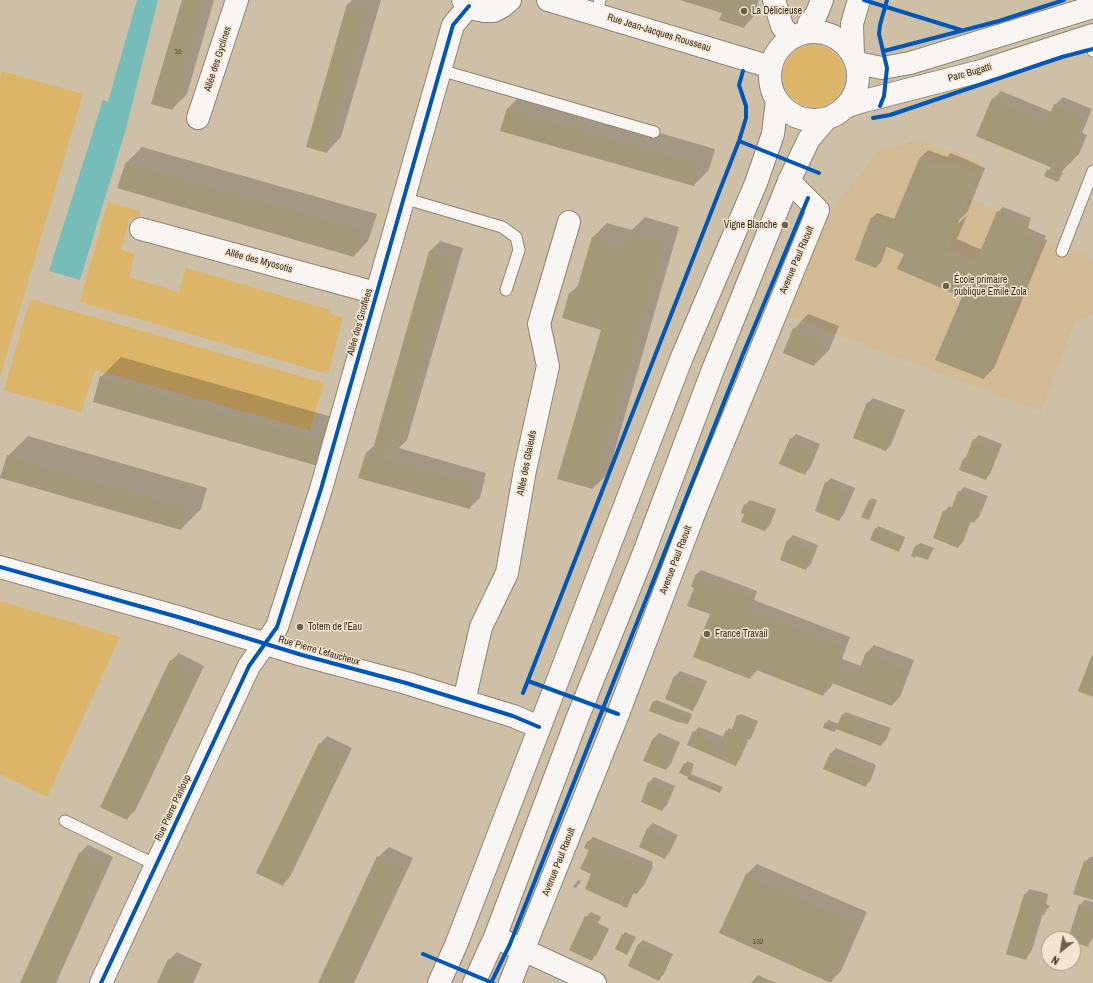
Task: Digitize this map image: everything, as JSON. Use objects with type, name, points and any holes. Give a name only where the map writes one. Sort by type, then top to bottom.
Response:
[{"type":"street","name":"Allée des Gyclines","points":[[198,118],[237,0]]},
{"type":"street","points":[[466,3],[474,9],[484,12],[494,11],[510,0]]},
{"type":"street","name":"Rue Jean-Jacques Rousseau","points":[[548,0],[598,7],[771,67]]},
{"type":"street","points":[[774,0],[782,26],[799,35],[819,32],[829,35],[839,40],[847,47],[855,59],[862,64],[882,68],[910,63],[1093,7]]},
{"type":"street","points":[[822,0],[816,15],[799,35],[783,45],[776,53],[771,67],[770,84],[777,100],[789,112],[804,119],[816,120],[837,114],[845,107],[856,90],[858,71],[855,59],[852,24],[859,0]]},
{"type":"street","name":"Allée des Giroflées","points":[[266,644],[277,627],[316,504],[453,25],[466,3]]},
{"type":"street","name":"Parc Bugatti","points":[[845,107],[1091,41]]},
{"type":"street","points":[[439,983],[456,945],[682,357],[756,183],[773,134],[777,100]]},
{"type":"street","points":[[474,983],[495,937],[558,767],[642,555],[712,372],[790,181],[809,139],[818,126],[827,118]]},
{"type":"street","name":"Avenue Paul Raoult","points":[[524,950],[615,722],[700,499],[818,210],[790,181]]},
{"type":"street","name":"Allée des Glaieuls","points":[[464,701],[481,627],[507,573],[525,470],[548,366],[539,324],[569,222]]},
{"type":"street","name":"Allée des Myosotis","points":[[141,229],[376,293]]},
{"type":"street","name":"Rue Pierre Lefaucheux","points":[[0,567],[406,683],[513,716],[539,727]]},
{"type":"street","name":"Rue Pierre Panloup","points":[[101,983],[249,666],[266,644]]},
{"type":"street","points":[[539,727],[577,719]]},
{"type":"street","points":[[539,727],[558,767]]},
{"type":"street","points":[[476,893],[495,937]]},
{"type":"street","points":[[456,945],[495,937],[595,983]]},
{"type":"street","points":[[510,983],[524,950]]},
{"type":"lane","points":[[440,70],[654,132]]},
{"type":"lane","points":[[1062,251],[1093,170]]},
{"type":"lane","points":[[403,198],[502,227],[516,237],[519,250],[506,290]]},
{"type":"lane","points":[[65,821],[156,865]]},
{"type":"shaded area","points":[[814,45],[826,48],[836,54],[842,64],[845,76],[842,88],[836,98],[826,104],[814,107],[802,104],[792,98],[786,88],[783,76],[786,64],[792,54],[802,48]]},
{"type":"shaded area","points":[[1,71],[83,94],[0,377],[0,83]]},
{"type":"shaded area","name":"École primaire publique Emile Zola","points":[[918,140],[979,161],[978,175],[969,198],[1027,224],[1023,233],[1093,259],[1093,313],[1075,323],[1041,411],[788,316],[812,254],[833,208],[879,151]]},
{"type":"shaded area","points":[[108,202],[140,211],[138,219],[130,217],[121,250],[135,254],[129,277],[179,292],[186,268],[331,310],[330,314],[343,318],[328,374],[80,302]]},
{"type":"shaded area","points":[[30,299],[324,383],[310,430],[95,370],[81,412],[4,390]]},
{"type":"shaded area","points":[[0,601],[120,637],[47,797],[0,774]]},
{"type":"water","points":[[137,0],[158,0],[126,129],[80,280],[49,271],[103,100],[108,102]]},
{"type":"building","points":[[182,0],[205,0],[173,110],[151,104]]},
{"type":"building","points":[[680,0],[753,0],[744,28],[719,20],[722,13]]},
{"type":"building","points":[[347,4],[369,9],[327,153],[306,147]]},
{"type":"building","points":[[992,98],[1047,121],[1054,104],[1085,117],[1075,141],[1080,143],[1071,163],[1066,161],[1062,172],[976,136]]},
{"type":"building","points":[[507,108],[701,164],[694,186],[500,131]]},
{"type":"building","points":[[920,157],[940,165],[943,160],[978,175],[947,250],[976,262],[997,211],[1027,224],[1023,233],[1041,241],[984,379],[935,360],[962,297],[897,269],[904,254],[885,246],[876,268],[855,260],[871,217],[892,224]]},
{"type":"building","points":[[126,162],[363,229],[354,257],[117,188]]},
{"type":"building","points":[[1047,169],[1061,176],[1058,182],[1044,176]]},
{"type":"building","points":[[629,231],[665,242],[593,489],[557,479],[601,330],[562,318],[569,293],[575,295],[592,237],[624,247]]},
{"type":"building","points":[[429,251],[454,258],[397,451],[386,448],[384,457],[477,483],[470,509],[358,478],[366,452],[378,455],[380,447],[374,445]]},
{"type":"building","points":[[793,328],[824,341],[814,366],[783,353]]},
{"type":"building","points":[[100,376],[327,441],[318,466],[93,402]]},
{"type":"building","points":[[867,402],[900,415],[886,451],[853,438]]},
{"type":"building","points":[[790,438],[816,449],[805,475],[779,464]]},
{"type":"building","points":[[973,439],[998,449],[986,480],[959,470],[963,459],[965,460]]},
{"type":"building","points":[[7,455],[188,508],[181,530],[0,478]]},
{"type":"building","points":[[825,482],[850,493],[839,521],[815,511]]},
{"type":"building","points":[[958,491],[983,501],[974,523],[969,521],[958,548],[933,538],[943,511],[950,513]]},
{"type":"building","points":[[869,500],[875,502],[869,520],[861,517]]},
{"type":"building","points":[[744,504],[772,515],[765,531],[741,522],[744,514],[741,513]]},
{"type":"building","points":[[875,528],[904,539],[899,552],[870,540]]},
{"type":"building","points":[[787,540],[814,550],[806,570],[780,560]]},
{"type":"building","points":[[918,544],[932,550],[928,560],[911,556],[915,546],[917,547]]},
{"type":"building","points":[[695,575],[753,596],[748,608],[843,645],[835,667],[857,675],[866,652],[907,668],[892,706],[829,682],[823,696],[754,669],[750,679],[693,657],[710,614],[687,606],[694,588],[691,587]]},
{"type":"building","points":[[1093,655],[1093,697],[1078,691]]},
{"type":"building","points":[[170,660],[197,674],[127,820],[100,807]]},
{"type":"building","points":[[674,676],[702,686],[693,711],[665,699]]},
{"type":"building","points":[[653,701],[691,716],[688,724],[678,722],[649,711]]},
{"type":"building","points":[[842,714],[888,731],[881,746],[836,729],[835,732],[823,728],[825,722],[837,726]]},
{"type":"building","points":[[737,715],[756,723],[750,740],[747,739],[736,766],[687,745],[693,731],[720,743],[726,730],[731,732]]},
{"type":"building","points":[[653,738],[675,747],[666,770],[643,761]]},
{"type":"building","points":[[319,743],[345,756],[283,886],[256,873]]},
{"type":"building","points":[[830,753],[872,770],[866,787],[823,769]]},
{"type":"building","points":[[684,763],[693,766],[689,776],[721,790],[720,793],[687,779],[688,777],[679,773]]},
{"type":"building","points":[[648,782],[671,791],[662,811],[641,802]]},
{"type":"building","points":[[647,828],[674,840],[665,859],[639,847]]},
{"type":"building","points":[[587,841],[649,867],[637,894],[633,893],[627,908],[585,889],[591,874],[580,869],[589,850],[584,848]]},
{"type":"building","points":[[79,853],[106,865],[52,983],[20,983]]},
{"type":"building","points":[[377,856],[403,868],[349,983],[318,983]]},
{"type":"building","points":[[1084,861],[1093,864],[1093,900],[1073,894]]},
{"type":"building","points":[[746,874],[857,922],[831,983],[719,933]]},
{"type":"building","points":[[1024,894],[1044,899],[1041,909],[1046,911],[1044,915],[1040,913],[1026,960],[1006,954]]},
{"type":"building","points":[[1079,904],[1093,909],[1093,930],[1088,947],[1081,945],[1081,931],[1071,931]]},
{"type":"building","points":[[585,916],[596,922],[593,928],[605,934],[592,961],[569,950]]},
{"type":"building","points":[[622,934],[635,939],[627,955],[615,949]]},
{"type":"building","points":[[638,944],[669,959],[659,981],[628,966]]},
{"type":"building","points":[[168,959],[195,972],[189,983],[157,983]]},
{"type":"cycle path","points":[[864,0],[961,30]]},
{"type":"cycle path","points":[[880,106],[884,96],[887,68],[879,34],[887,0]]},
{"type":"cycle path","points":[[884,51],[999,21],[1064,0]]},
{"type":"cycle path","points":[[101,983],[249,666],[277,627],[321,489],[453,25],[469,6]]},
{"type":"cycle path","points":[[873,118],[890,115],[1062,57],[1093,49]]},
{"type":"cycle path","points":[[523,693],[739,141],[746,118],[746,106],[739,85],[743,71]]},
{"type":"cycle path","points":[[739,141],[819,173]]},
{"type":"cycle path","points":[[491,983],[510,944],[743,354],[808,198]]},
{"type":"cycle path","points":[[0,567],[178,617],[302,655],[406,683],[513,716],[539,727]]},
{"type":"cycle path","points":[[528,681],[618,714]]},
{"type":"cycle path","points":[[423,954],[493,983]]},
{"type":"place","name":"La Délicieuse","points":[[744,11]]},
{"type":"place","name":"Vigne Blanche","points":[[785,225]]},
{"type":"place","name":"École primaire publique Emile Zola","points":[[946,286]]},
{"type":"place","name":"Totem de l'Eau","points":[[300,627]]},
{"type":"place","name":"France Travail","points":[[707,634]]}]
